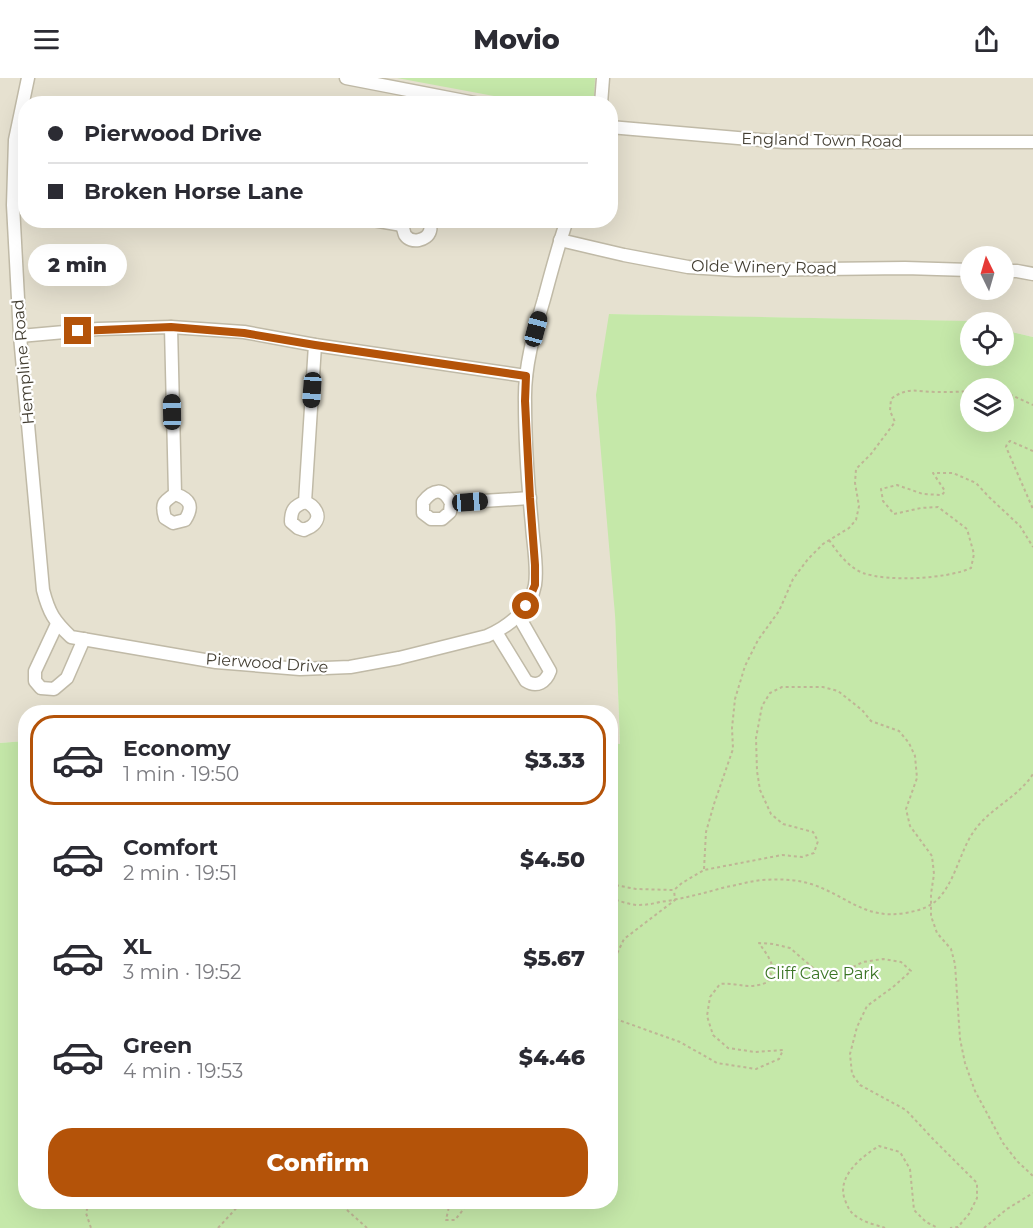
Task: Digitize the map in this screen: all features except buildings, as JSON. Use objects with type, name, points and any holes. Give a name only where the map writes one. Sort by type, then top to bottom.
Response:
[{"type":"street","name":"Hempline Road","points":[[25,96],[27,78]]},
{"type":"street","points":[[346,78],[439,96]]},
{"type":"street","points":[[602,96],[603,78]]},
{"type":"street","name":"England Town Road","points":[[618,128],[784,142],[1033,142]]},
{"type":"street","name":"Hempline Road","points":[[18,160],[13,206],[20,336],[43,590],[48,608],[57,624],[71,637]]},
{"type":"street","points":[[404,228],[404,234],[410,240],[420,240],[426,237],[431,228]]},
{"type":"street","name":"Pierwood Drive","points":[[71,637],[216,662],[300,669],[350,667],[399,658],[487,636],[518,615],[526,606],[535,585],[525,401],[526,376],[529,351],[564,228]]},
{"type":"street","name":"Olde Winery Road","points":[[560,240],[624,255],[735,270],[960,270]]},
{"type":"street","points":[[1014,271],[1033,274]]},
{"type":"street","points":[[171,327],[175,494]]},
{"type":"street","points":[[20,336],[98,329],[171,327],[244,333],[526,376]]},
{"type":"street","points":[[305,502],[315,345]]},
{"type":"street","points":[[451,503],[530,498]]},
{"type":"street","points":[[496,632],[526,681],[537,684],[543,682],[550,671],[518,615]]},
{"type":"street","points":[[57,624],[35,671],[35,681],[41,688],[54,689],[67,678],[84,639]]},
{"type":"path","points":[[704,870],[706,832],[733,749],[732,728],[735,699],[745,666],[758,640],[778,611],[793,579],[808,559],[823,544],[849,528],[856,520],[859,506],[855,483],[856,469],[871,454],[895,422],[890,411],[891,399],[900,392],[911,390],[960,391]]},
{"type":"path","points":[[1014,396],[1033,405]]},
{"type":"path","points":[[1033,451],[1015,442],[1010,441],[1007,444],[1007,451],[1033,509]]},
{"type":"path","points":[[829,540],[843,559],[863,572],[896,579],[960,573],[971,568],[974,554],[967,529],[950,516],[938,507],[894,514],[882,501],[881,489],[897,484],[923,494],[942,495],[945,491],[933,473],[953,473],[976,483],[1020,526],[1033,547]]},
{"type":"path","points":[[618,886],[636,890],[674,890],[704,870],[782,855],[802,857],[814,853],[818,842],[813,832],[783,824],[771,814],[760,790],[756,738],[762,705],[770,693],[782,687],[824,687],[838,691],[862,710],[871,721],[898,731],[909,743],[915,756],[917,778],[906,808],[910,826],[932,856],[934,874],[931,915],[937,933],[951,949],[955,964],[960,1039],[965,1063],[975,1091],[1003,1143],[1033,1176]]},
{"type":"path","points":[[618,900],[639,905],[675,900],[746,882],[788,879],[812,884],[852,904],[878,913],[913,912],[931,905],[945,890],[977,827],[1024,786],[1033,774]]},
{"type":"path","points":[[674,890],[675,900]]},
{"type":"path","points":[[618,952],[624,939],[675,900]]},
{"type":"path","points":[[618,1021],[680,1042],[717,1063],[756,1069],[778,1059],[783,1050],[755,1052],[728,1048],[713,1035],[707,1016],[710,997],[720,984],[732,983],[746,987],[759,986],[768,982],[773,967],[759,943],[790,948],[819,973],[835,981],[845,980],[853,967],[863,962],[883,960],[902,962],[911,971],[867,1006],[857,1027],[850,1054],[852,1074],[860,1085],[906,1110],[977,1183],[977,1198],[969,1214],[958,1227],[950,1228]]},
{"type":"path","points":[[885,1228],[860,1219],[854,1214],[849,1209],[842,1192],[849,1172],[866,1154],[879,1146],[900,1152],[910,1169],[914,1210],[926,1222],[938,1228]]},
{"type":"path","points":[[984,1228],[1007,1209],[1033,1193]]},
{"type":"path","points":[[87,1209],[86,1213],[91,1228]]},
{"type":"path","points":[[218,1228],[236,1209]]},
{"type":"path","points":[[346,1209],[367,1228]]},
{"type":"path","points":[[448,1209],[446,1220],[455,1220],[464,1209]]},
{"type":"shaded area","points":[[0,78],[1033,78],[1033,337],[1014,332],[1014,312],[960,312],[960,321],[609,314],[620,744],[618,744],[618,705],[18,705],[18,742],[0,743]]},
{"type":"green space","points":[[397,78],[595,78],[594,96],[494,96]]},
{"type":"green space","name":"Cliff Cave Park","points":[[609,314],[960,321],[960,366],[1014,366],[1014,332],[1033,337],[1033,1228],[0,1228],[0,743],[18,742],[18,1209],[618,1209],[618,744],[620,744],[615,615],[596,395]]},
{"type":"route","points":[[78,331],[171,327],[244,333],[526,376],[525,401],[535,585],[526,606]]}]
